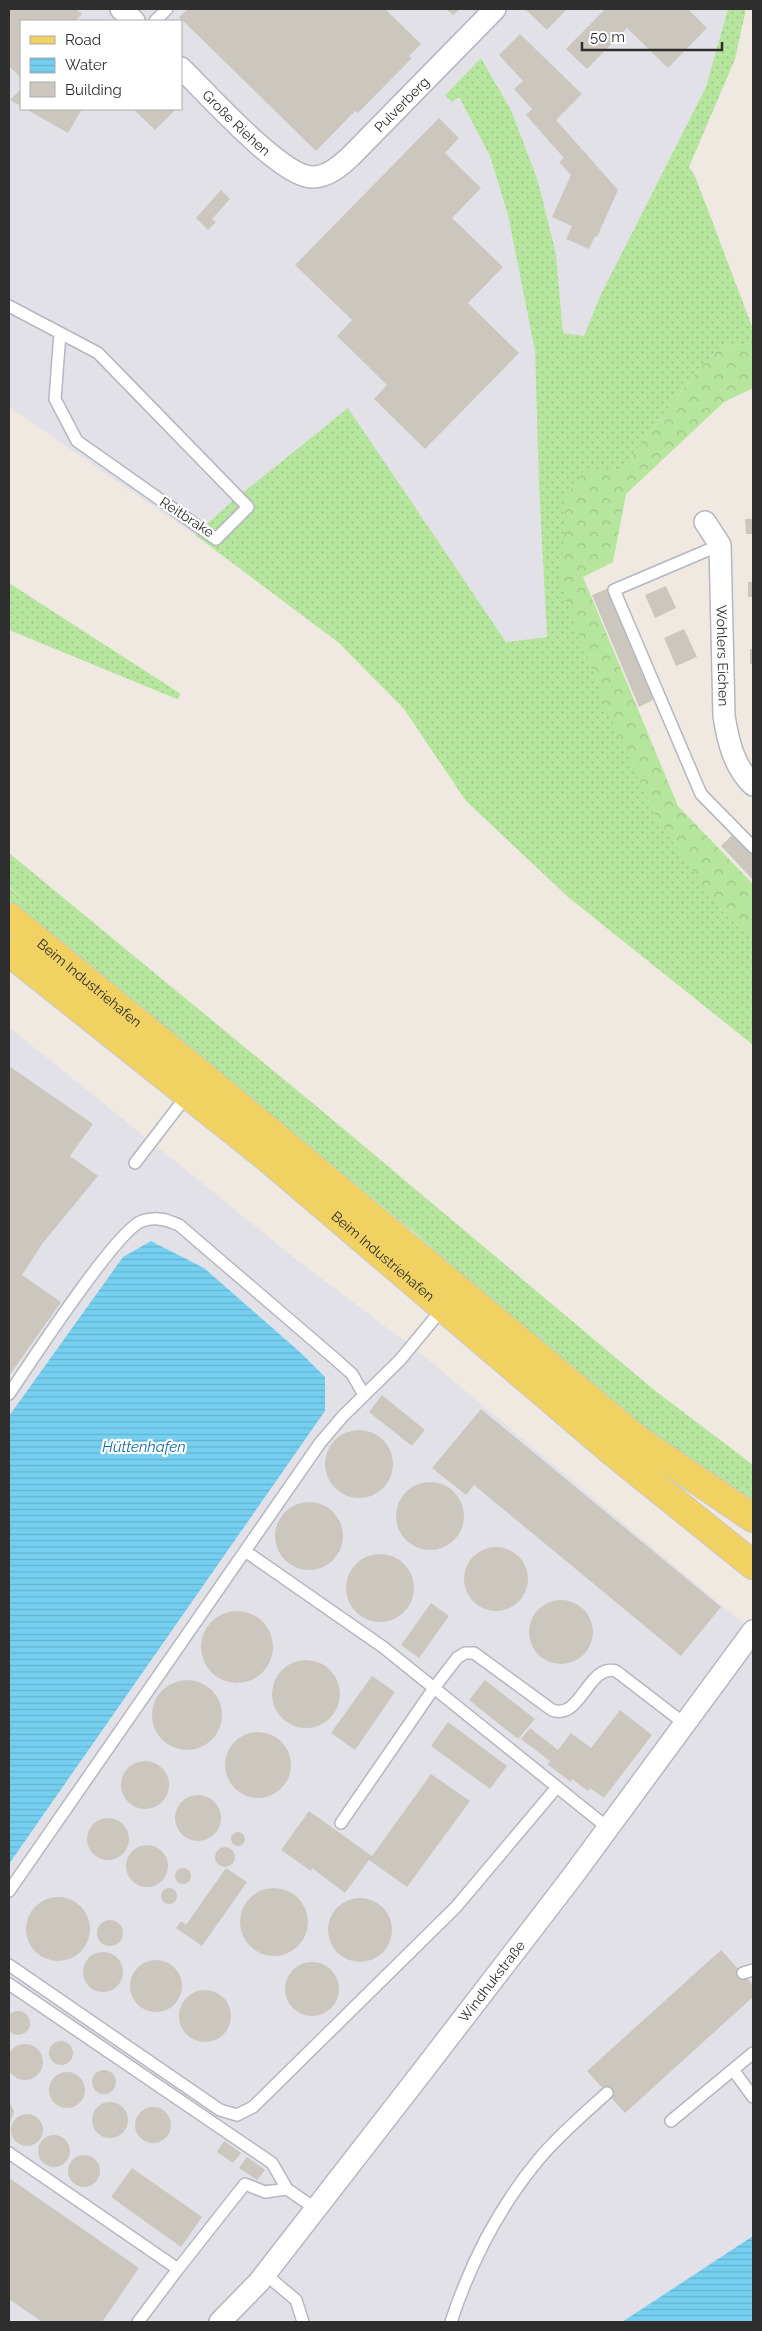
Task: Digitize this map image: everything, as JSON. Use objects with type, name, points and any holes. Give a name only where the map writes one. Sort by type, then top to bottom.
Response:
[{"type":"main road","name":"Beim Industriehafen","points":[[9,917],[204,1077],[638,1440],[753,1518]]},
{"type":"main road","name":"Beim Industriehafen","points":[[9,952],[188,1094],[332,1212],[620,1457],[753,1565]]},
{"type":"street","points":[[121,9],[133,20]]},
{"type":"street","name":"Pulverberg","points":[[296,173],[312,177],[333,172],[352,156],[494,9]]},
{"type":"street","name":"Große Riehen","points":[[182,69],[270,154],[296,173]]},
{"type":"street","points":[[705,522],[720,545]]},
{"type":"street","name":"Wohlers Eichen","points":[[720,545],[724,706],[727,739],[737,763],[753,785]]},
{"type":"street","name":"Windhukstraße","points":[[220,2322],[265,2274],[316,2209],[608,1828],[753,1631]]},
{"type":"lane","points":[[156,20],[167,9]]},
{"type":"lane","name":"Reitbrake","points":[[9,306],[98,353],[248,507],[216,539],[77,441],[55,399],[60,333]]},
{"type":"lane","points":[[720,545],[614,590],[702,794],[753,847]]},
{"type":"lane","points":[[135,1163],[188,1094]]},
{"type":"lane","points":[[9,1394],[73,1301],[121,1238],[141,1221],[162,1218],[179,1225],[334,1358],[352,1374],[364,1395]]},
{"type":"lane","points":[[9,1891],[320,1443],[364,1395],[400,1360],[444,1307]]},
{"type":"lane","points":[[245,1551],[383,1647],[608,1828]]},
{"type":"lane","points":[[341,1823],[434,1688],[457,1658],[470,1652],[552,1710],[561,1712],[569,1708],[602,1672],[612,1669],[621,1673],[685,1724]]},
{"type":"lane","points":[[9,1965],[220,2110],[237,2115],[253,2108],[456,1907],[558,1787]]},
{"type":"lane","points":[[9,1984],[272,2163],[287,2189],[316,2209]]},
{"type":"lane","points":[[671,2121],[753,2053]]},
{"type":"lane","points":[[734,2070],[753,2097]]},
{"type":"lane","points":[[451,2322],[464,2283],[501,2212],[539,2159],[607,2093]]},
{"type":"lane","points":[[9,2153],[178,2269]]},
{"type":"lane","points":[[138,2322],[245,2184],[265,2192],[287,2189]]},
{"type":"lane","points":[[265,2274],[296,2300],[303,2322]]},
{"type":"shaded area","points":[[9,9],[728,9],[706,87],[600,296],[584,336],[563,333],[556,254],[538,181],[511,110],[481,58],[445,94],[459,97],[490,156],[508,215],[528,312],[535,351],[539,485],[547,637],[506,642],[348,408],[230,503],[195,535],[9,407]]},
{"type":"shaded area","points":[[9,1027],[297,1260],[419,1352],[732,1614],[753,1629],[753,2236],[622,2322],[9,2322],[9,1864],[325,1411],[325,1377],[301,1353],[204,1268],[151,1241],[123,1257],[9,1416]]},
{"type":"green space","points":[[728,9],[746,9],[735,59],[689,167],[695,176],[753,329],[753,343],[719,347],[682,390],[620,472],[561,577],[718,907],[753,940],[753,1045],[568,897],[466,801],[404,709],[339,643],[195,535],[230,503],[348,408],[506,642],[547,637],[539,485],[535,351],[508,215],[490,156],[459,97],[452,102],[445,95],[481,58],[511,110],[538,181],[556,254],[563,333],[584,336],[600,296],[706,87]]},
{"type":"green space","points":[[753,343],[753,388],[724,402],[626,494],[613,562],[583,577],[678,806],[753,884],[753,940],[718,907],[658,821],[609,714],[565,598],[561,577],[566,498],[585,468],[620,472],[682,390],[719,347]]},
{"type":"green space","points":[[9,583],[181,694],[177,699],[9,630]]},
{"type":"green space","points":[[9,853],[321,1110],[653,1389],[753,1465],[753,1506],[634,1419],[545,1347],[416,1234],[9,900],[9,888],[26,902],[9,887]]},
{"type":"water","name":"Hüttenhafen","points":[[151,1241],[204,1268],[301,1353],[325,1377],[325,1411],[9,1864],[9,1416],[123,1257]]},
{"type":"water","points":[[753,2236],[753,2322],[622,2322]]},
{"type":"building","points":[[9,9],[76,9],[82,14],[76,20],[20,20],[20,77],[9,66]]},
{"type":"building","points":[[188,9],[385,9],[421,44],[409,56],[412,58],[358,113],[355,111],[316,151],[179,17]]},
{"type":"building","points":[[446,9],[460,9],[453,15]]},
{"type":"building","points":[[525,9],[567,9],[547,30]]},
{"type":"building","points":[[605,9],[688,9],[707,28],[668,68],[627,28],[587,69],[566,49]]},
{"type":"building","points":[[520,34],[582,94],[556,120],[618,190],[597,237],[595,236],[589,249],[566,239],[572,226],[552,217],[571,175],[559,162],[564,158],[526,115],[532,109],[514,89],[523,81],[499,55]]},
{"type":"building","points":[[20,90],[20,105],[10,100]]},
{"type":"building","points":[[28,110],[81,110],[68,133]]},
{"type":"building","points":[[134,110],[175,110],[155,130]]},
{"type":"building","points":[[439,118],[459,138],[445,153],[481,188],[452,218],[503,267],[468,303],[519,353],[425,449],[374,399],[387,385],[337,336],[352,320],[295,265]]},
{"type":"building","points":[[221,190],[230,199],[212,219],[216,222],[208,230],[196,218]]},
{"type":"building","points":[[745,519],[753,519],[753,534],[746,534]]},
{"type":"building","points":[[748,582],[753,582],[753,597],[748,597]]},
{"type":"building","points":[[666,586],[676,608],[655,618],[645,595]]},
{"type":"building","points":[[609,588],[655,699],[639,707],[592,595]]},
{"type":"building","points":[[684,629],[697,657],[676,666],[664,638]]},
{"type":"building","points":[[750,649],[753,649],[753,664],[750,664]]},
{"type":"building","points":[[734,833],[753,853],[753,880],[721,846]]},
{"type":"building","points":[[9,1066],[93,1124],[70,1156],[98,1176],[42,1244],[22,1275],[61,1302],[9,1376]]},
{"type":"building","points":[[382,1395],[425,1430],[412,1446],[369,1412]]},
{"type":"building","points":[[481,1409],[721,1607],[681,1656],[474,1485],[466,1495],[432,1468]]},
{"type":"building","points":[[359,1430],[372,1433],[383,1440],[390,1451],[393,1464],[390,1477],[383,1488],[372,1495],[359,1498],[346,1495],[335,1488],[328,1477],[325,1464],[328,1451],[335,1440],[346,1433]]},
{"type":"building","points":[[430,1482],[443,1485],[454,1492],[461,1503],[464,1516],[461,1529],[454,1540],[443,1547],[430,1550],[417,1547],[406,1540],[399,1529],[396,1516],[399,1503],[406,1492],[417,1485]]},
{"type":"building","points":[[309,1502],[322,1505],[333,1512],[340,1523],[343,1536],[340,1549],[333,1560],[322,1567],[309,1570],[296,1567],[285,1560],[278,1549],[275,1536],[278,1523],[285,1512],[296,1505]]},
{"type":"building","points":[[496,1547],[508,1549],[519,1556],[526,1567],[528,1579],[526,1591],[519,1602],[508,1609],[496,1611],[484,1609],[473,1602],[466,1591],[464,1579],[466,1567],[473,1556],[484,1549]]},
{"type":"building","points":[[380,1554],[393,1557],[404,1564],[411,1575],[414,1588],[411,1601],[404,1612],[393,1619],[380,1622],[367,1619],[356,1612],[349,1601],[346,1588],[349,1575],[356,1564],[367,1557]]},
{"type":"building","points":[[561,1600],[573,1602],[584,1609],[591,1620],[593,1632],[591,1644],[584,1655],[573,1662],[561,1664],[549,1662],[538,1655],[531,1644],[529,1632],[531,1620],[538,1609],[549,1602]]},
{"type":"building","points":[[431,1603],[449,1616],[419,1658],[401,1645]]},
{"type":"building","points":[[237,1611],[257,1617],[267,1627],[273,1647],[267,1667],[257,1677],[237,1683],[217,1677],[207,1667],[201,1647],[207,1627],[217,1617]]},
{"type":"building","points":[[306,1660],[319,1663],[330,1670],[337,1681],[340,1694],[337,1707],[330,1718],[319,1725],[306,1728],[293,1725],[282,1718],[275,1707],[272,1694],[275,1681],[282,1670],[293,1663]]},
{"type":"building","points":[[372,1676],[395,1692],[355,1750],[331,1733]]},
{"type":"building","points":[[187,1680],[200,1683],[212,1690],[219,1702],[222,1715],[219,1728],[212,1740],[200,1747],[187,1750],[174,1747],[162,1740],[155,1728],[152,1715],[155,1702],[162,1690],[174,1683]]},
{"type":"building","points":[[485,1680],[535,1719],[518,1739],[469,1700]]},
{"type":"building","points":[[620,1710],[652,1735],[604,1798],[590,1788],[588,1791],[572,1779],[571,1782],[547,1764],[550,1761],[521,1739],[530,1728],[558,1750],[571,1733],[591,1748]]},
{"type":"building","points":[[448,1722],[507,1766],[490,1789],[431,1746]]},
{"type":"building","points":[[258,1732],[271,1734],[286,1747],[289,1752],[291,1765],[289,1778],[276,1793],[271,1796],[258,1798],[245,1796],[230,1783],[227,1778],[225,1765],[227,1752],[240,1737],[245,1734]]},
{"type":"building","points":[[145,1761],[154,1763],[162,1768],[167,1776],[169,1785],[167,1794],[162,1802],[154,1807],[145,1809],[136,1807],[128,1802],[123,1794],[121,1785],[123,1776],[128,1768],[136,1763]]},
{"type":"building","points":[[431,1774],[470,1801],[407,1887],[369,1860],[345,1893],[312,1868],[311,1871],[281,1850],[309,1811],[372,1856]]},
{"type":"building","points":[[193,1795],[203,1795],[217,1805],[221,1818],[217,1831],[211,1837],[203,1841],[193,1841],[179,1831],[175,1823],[175,1813],[185,1799]]},
{"type":"building","points":[[108,1818],[123,1824],[129,1839],[123,1854],[108,1860],[93,1854],[87,1839],[93,1824]]},
{"type":"building","points":[[235,1832],[241,1832],[245,1839],[241,1846],[235,1846],[231,1842],[231,1836]]},
{"type":"building","points":[[143,1845],[151,1845],[162,1851],[168,1866],[162,1881],[151,1887],[143,1887],[132,1881],[126,1870],[126,1862],[132,1851]]},
{"type":"building","points":[[225,1847],[232,1850],[235,1857],[232,1864],[225,1867],[218,1864],[215,1857],[218,1850]]},
{"type":"building","points":[[183,1868],[189,1870],[191,1876],[189,1882],[183,1884],[177,1882],[175,1876],[177,1870]]},
{"type":"building","points":[[226,1868],[247,1882],[202,1946],[176,1928],[181,1921],[186,1925]]},
{"type":"building","points":[[169,1888],[177,1896],[169,1904],[161,1896]]},
{"type":"building","points":[[267,1888],[281,1888],[293,1893],[303,1903],[308,1915],[308,1929],[303,1941],[293,1951],[281,1956],[267,1956],[255,1951],[245,1941],[240,1929],[240,1915],[245,1903],[255,1893]]},
{"type":"building","points":[[58,1897],[76,1902],[81,1906],[85,1911],[90,1929],[85,1947],[81,1952],[76,1956],[58,1961],[40,1956],[35,1952],[31,1947],[26,1929],[31,1911],[35,1906],[40,1902]]},
{"type":"building","points":[[354,1898],[366,1898],[383,1907],[390,1918],[392,1930],[390,1942],[383,1953],[366,1962],[354,1962],[342,1957],[333,1948],[328,1936],[328,1924],[333,1912],[342,1903]]},
{"type":"building","points":[[110,1920],[119,1924],[123,1933],[119,1942],[110,1946],[101,1942],[97,1933],[101,1924]]},
{"type":"building","points":[[721,1950],[753,1985],[753,1997],[625,2113],[587,2071]]},
{"type":"building","points":[[103,1952],[117,1958],[123,1972],[117,1986],[103,1992],[89,1986],[83,1972],[89,1958]]},
{"type":"building","points":[[151,1960],[161,1960],[175,1967],[182,1981],[182,1991],[175,2005],[161,2012],[151,2012],[141,2008],[134,2001],[130,1991],[130,1981],[134,1971],[141,1964]]},
{"type":"building","points":[[312,1962],[322,1964],[331,1970],[337,1979],[339,1989],[337,1999],[331,2008],[322,2014],[312,2016],[302,2014],[293,2008],[287,1999],[285,1989],[287,1979],[293,1970],[302,1964]]},
{"type":"building","points":[[205,1990],[215,1992],[223,1998],[229,2006],[231,2016],[229,2026],[223,2034],[215,2040],[205,2042],[195,2040],[187,2034],[181,2026],[179,2016],[181,2006],[187,1998],[195,1992]]},
{"type":"building","points":[[18,2011],[26,2015],[30,2023],[26,2031],[18,2035],[10,2031],[6,2023],[10,2015]]},
{"type":"building","points":[[61,2041],[70,2044],[73,2053],[70,2062],[61,2065],[52,2062],[49,2053],[52,2044]]},
{"type":"building","points":[[25,2044],[32,2045],[38,2049],[42,2055],[42,2069],[38,2075],[32,2079],[25,2080],[18,2079],[12,2075],[8,2069],[7,2062],[8,2055],[12,2049],[18,2045]]},
{"type":"building","points":[[104,2070],[113,2073],[116,2082],[113,2091],[104,2094],[95,2091],[92,2082],[95,2073]]},
{"type":"building","points":[[67,2072],[74,2073],[80,2077],[84,2083],[84,2097],[80,2103],[74,2107],[67,2108],[60,2107],[54,2103],[50,2097],[49,2090],[50,2083],[54,2077],[60,2073]]},
{"type":"building","points":[[9,2100],[14,2112],[9,2124]]},
{"type":"building","points":[[110,2102],[117,2103],[123,2107],[127,2113],[127,2127],[123,2133],[117,2137],[110,2138],[103,2137],[97,2133],[93,2127],[92,2120],[93,2113],[97,2107],[103,2103]]},
{"type":"building","points":[[153,2107],[160,2108],[166,2112],[170,2118],[170,2132],[166,2138],[160,2142],[153,2143],[146,2142],[140,2138],[136,2132],[135,2125],[136,2118],[140,2112],[146,2108]]},
{"type":"building","points":[[27,2114],[33,2115],[38,2119],[42,2124],[42,2136],[38,2141],[33,2145],[27,2146],[21,2145],[16,2141],[12,2136],[11,2130],[12,2124],[16,2119],[21,2115]]},
{"type":"building","points":[[54,2135],[60,2136],[65,2140],[69,2145],[69,2157],[65,2162],[60,2166],[54,2167],[48,2166],[43,2162],[39,2157],[38,2151],[39,2145],[43,2140],[48,2136]]},
{"type":"building","points":[[224,2141],[241,2153],[233,2163],[217,2152]]},
{"type":"building","points":[[84,2155],[90,2156],[95,2160],[99,2165],[99,2177],[95,2182],[90,2186],[84,2187],[78,2186],[73,2182],[69,2177],[68,2171],[69,2165],[73,2160],[78,2156]]},
{"type":"building","points":[[247,2157],[265,2170],[257,2180],[239,2168]]},
{"type":"building","points":[[132,2168],[202,2217],[181,2247],[111,2197]]},
{"type":"building","points":[[9,2178],[139,2268],[102,2322],[42,2322],[9,2299]]}]
